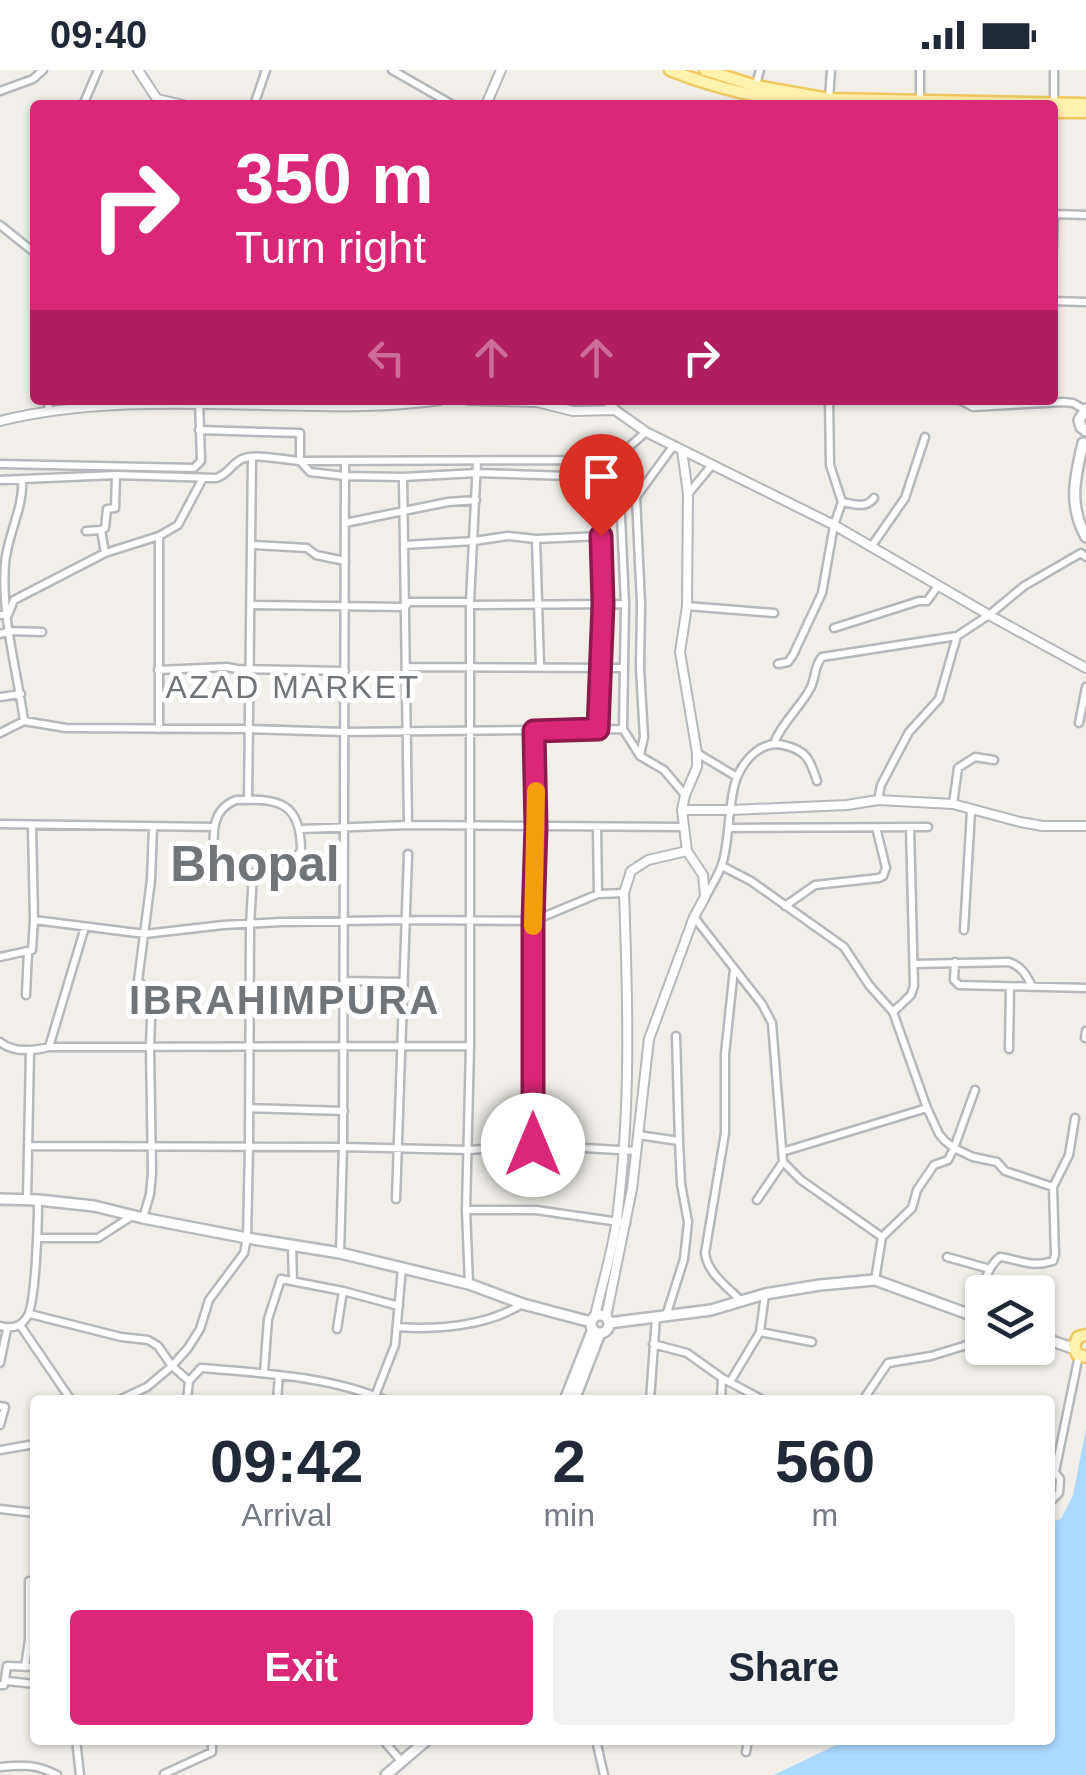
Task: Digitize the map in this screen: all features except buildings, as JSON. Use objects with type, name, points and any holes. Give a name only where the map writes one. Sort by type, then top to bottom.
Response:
[{"type":"main road","points":[[670,70],[760,95],[810,100]]},
{"type":"main road","points":[[712,71],[760,95]]},
{"type":"main road","points":[[1058,106],[1086,104]]},
{"type":"main road","points":[[1058,107],[1086,112]]},
{"type":"main road","points":[[1085,410],[1079,420],[1085,442],[1073,499],[1086,537]]},
{"type":"main road","points":[[0,1199],[94,1206],[340,1253],[469,1284],[523,1304],[599,1323],[711,1310],[765,1294],[875,1280],[965,1313]]},
{"type":"main road","points":[[567,1395],[599,1323]]},
{"type":"main road","points":[[576,1395],[599,1323]]},
{"type":"main road","points":[[1055,1341],[1080,1347]]},
{"type":"main road","points":[[386,1775],[422,1745]]},
{"type":"street","points":[[0,92],[43,70]]},
{"type":"street","points":[[85,100],[98,70]]},
{"type":"street","points":[[129,70],[138,72],[156,100]]},
{"type":"street","points":[[256,100],[266,70]]},
{"type":"street","points":[[392,70],[444,100]]},
{"type":"street","points":[[488,100],[501,70]]},
{"type":"street","points":[[760,70],[760,95]]},
{"type":"street","points":[[830,100],[832,70]]},
{"type":"street","points":[[920,70],[920,100]]},
{"type":"street","points":[[1051,100],[1054,70]]},
{"type":"street","points":[[1058,214],[1086,215]]},
{"type":"street","points":[[0,225],[30,249]]},
{"type":"street","points":[[1058,300],[1086,302]]},
{"type":"street","points":[[1058,402],[1073,403],[1085,410]]},
{"type":"street","points":[[48,411],[49,405]]},
{"type":"street","points":[[0,420],[108,405]]},
{"type":"street","points":[[0,464],[194,468],[201,460],[199,405]]},
{"type":"street","points":[[298,405],[381,405]]},
{"type":"street","points":[[550,405],[573,410],[600,405]]},
{"type":"street","points":[[613,405],[646,432],[834,525],[1086,668]]},
{"type":"street","points":[[778,664],[793,656],[822,593],[842,502],[830,465],[829,405]]},
{"type":"street","points":[[199,430],[300,434],[300,461],[310,472],[403,477],[569,476],[613,493],[636,497]]},
{"type":"street","points":[[0,480],[116,475],[222,477],[239,460],[252,458],[614,460],[646,432]]},
{"type":"street","points":[[871,547],[905,498],[925,437]]},
{"type":"street","points":[[678,447],[688,494],[686,606],[680,652],[697,753],[682,810],[687,850],[703,875],[705,897]]},
{"type":"street","points":[[640,756],[644,737],[636,497],[678,447]]},
{"type":"street","points":[[248,800],[252,458]]},
{"type":"street","points":[[469,1284],[466,1210],[471,921],[470,604],[478,460]]},
{"type":"street","points":[[614,460],[613,493],[625,604],[623,728],[640,756],[664,770],[685,795]]},
{"type":"street","points":[[340,1253],[344,1147],[345,461]]},
{"type":"street","points":[[688,494],[712,465]]},
{"type":"street","points":[[86,531],[106,528],[107,509],[115,508],[116,475]]},
{"type":"street","points":[[403,477],[408,825]]},
{"type":"street","points":[[4,615],[14,600],[105,554],[159,536],[178,525],[203,478]]},
{"type":"street","points":[[22,480],[23,492],[6,550],[4,615],[24,721]]},
{"type":"street","points":[[598,729],[603,604],[600,506],[613,493]]},
{"type":"street","points":[[842,502],[864,505],[874,498]]},
{"type":"street","points":[[345,523],[476,500]]},
{"type":"street","points":[[101,530],[105,554]]},
{"type":"street","points":[[159,536],[159,730]]},
{"type":"street","points":[[404,545],[508,536],[601,536]]},
{"type":"street","points":[[536,539],[540,666]]},
{"type":"street","points":[[252,545],[307,548],[316,555],[345,561]]},
{"type":"street","points":[[774,743],[810,687],[822,656],[957,636],[1024,586],[1081,553],[1086,556]]},
{"type":"street","points":[[834,628],[928,601],[938,586]]},
{"type":"street","points":[[252,605],[625,604]]},
{"type":"street","points":[[686,606],[774,613]]},
{"type":"street","points":[[0,634],[42,632]]},
{"type":"street","points":[[878,800],[881,785],[909,732],[939,699],[957,636]]},
{"type":"street","points":[[158,670],[227,666],[344,672]]},
{"type":"street","points":[[406,667],[624,668]]},
{"type":"street","points":[[1079,723],[1086,687]]},
{"type":"street","points":[[0,697],[20,694]]},
{"type":"street","points":[[0,733],[24,721],[66,728],[159,730],[623,728]]},
{"type":"street","points":[[533,1145],[534,731]]},
{"type":"street","points":[[599,1323],[637,1151],[650,1038],[694,917],[722,866],[737,777],[763,745],[774,743],[794,747],[810,759],[817,781]]},
{"type":"street","points":[[697,753],[737,777]]},
{"type":"street","points":[[953,804],[958,768],[975,757],[994,760]]},
{"type":"street","points":[[236,800],[275,801],[290,811],[301,829],[301,852],[284,870],[253,874],[220,870],[215,868],[214,828],[225,804],[236,800]]},
{"type":"street","points":[[682,810],[878,800],[953,804],[1032,824],[1086,826]]},
{"type":"street","points":[[964,930],[972,811]]},
{"type":"street","points":[[0,824],[214,828]]},
{"type":"street","points":[[301,829],[408,825],[685,826]]},
{"type":"street","points":[[0,957],[32,950],[32,826]]},
{"type":"street","points":[[597,826],[598,894]]},
{"type":"street","points":[[38,1238],[98,1238],[138,1217],[150,1194],[152,993],[138,981],[151,880],[152,827]]},
{"type":"street","points":[[730,828],[928,827]]},
{"type":"street","points":[[785,906],[816,885],[884,876],[886,868],[876,828]]},
{"type":"street","points":[[893,1012],[914,986],[910,828]]},
{"type":"street","points":[[622,1222],[629,1039],[624,893],[632,871],[648,860],[687,850]]},
{"type":"street","points":[[396,1199],[408,854]]},
{"type":"street","points":[[722,866],[751,880],[844,947],[893,1012],[939,1134],[954,1148],[998,1162],[1005,1171],[1053,1187]]},
{"type":"street","points":[[130,1395],[147,1387],[188,1348],[200,1329],[209,1300],[244,1253],[250,1147],[248,1047],[253,874]]},
{"type":"street","points":[[34,920],[145,934],[223,925],[533,921],[598,894],[624,893]]},
{"type":"street","points":[[694,917],[762,1004],[772,1023],[783,1162],[801,1180],[882,1237]]},
{"type":"street","points":[[48,1047],[85,927]]},
{"type":"street","points":[[26,994],[28,951]]},
{"type":"street","points":[[954,962],[954,980],[959,986],[1086,988]]},
{"type":"street","points":[[914,964],[1018,964],[1032,987]]},
{"type":"street","points":[[734,968],[725,1054],[725,1134],[706,1262],[742,1302]]},
{"type":"street","points":[[344,981],[404,982]]},
{"type":"street","points":[[1010,986],[1010,1049]]},
{"type":"street","points":[[650,1395],[653,1344],[684,1259],[688,1222],[680,1184],[676,1036]]},
{"type":"street","points":[[0,1042],[6,1047],[30,1051],[115,1045],[470,1046]]},
{"type":"street","points":[[0,1363],[3,1328],[20,1325],[30,1314],[38,1238],[28,1146],[30,1051]]},
{"type":"street","points":[[875,1280],[882,1237],[912,1208],[917,1190],[934,1165],[948,1160],[975,1090]]},
{"type":"street","points":[[626,1099],[642,1101]]},
{"type":"street","points":[[249,1108],[344,1112]]},
{"type":"street","points":[[782,1152],[928,1108]]},
{"type":"street","points":[[989,1275],[1000,1257],[1025,1264],[1053,1261],[1053,1187],[1070,1155],[1076,1118]]},
{"type":"street","points":[[638,1134],[679,1141]]},
{"type":"street","points":[[28,1146],[469,1150],[533,1145],[637,1151]]},
{"type":"street","points":[[757,1200],[783,1162]]},
{"type":"street","points":[[466,1210],[536,1210],[622,1222]]},
{"type":"street","points":[[292,1246],[293,1281]]},
{"type":"street","points":[[947,1257],[990,1269]]},
{"type":"street","points":[[376,1395],[395,1345],[402,1268]]},
{"type":"street","points":[[264,1373],[268,1319],[279,1281],[285,1278],[399,1306]]},
{"type":"street","points":[[337,1329],[343,1291]]},
{"type":"street","points":[[722,1395],[726,1380],[760,1332],[765,1294]]},
{"type":"street","points":[[398,1327],[453,1326],[508,1313],[523,1304]]},
{"type":"street","points":[[30,1314],[148,1340],[190,1380]]},
{"type":"street","points":[[20,1325],[68,1395]]},
{"type":"street","points":[[760,1332],[812,1342]]},
{"type":"street","points":[[653,1344],[687,1353],[754,1395]]},
{"type":"street","points":[[866,1395],[888,1363],[965,1346]]},
{"type":"street","points":[[1055,1497],[1060,1479],[1055,1472],[1080,1347]]},
{"type":"street","points":[[188,1395],[190,1380],[201,1368],[279,1375],[372,1395]]},
{"type":"street","points":[[277,1395],[279,1375]]},
{"type":"street","points":[[0,1406],[6,1407],[0,1424]]},
{"type":"street","points":[[0,1450],[30,1445]]},
{"type":"street","points":[[0,1508],[30,1513]]},
{"type":"street","points":[[25,1667],[28,1581]]},
{"type":"street","points":[[30,1667],[7,1666],[3,1683],[30,1684]]},
{"type":"street","points":[[77,1745],[80,1775]]},
{"type":"street","points":[[164,1774],[212,1752],[212,1745]]},
{"type":"street","points":[[387,1745],[402,1762]]},
{"type":"street","points":[[597,1745],[604,1775]]},
{"type":"street","points":[[746,1752],[747,1745]]},
{"type":"street","points":[[0,1767],[27,1764],[56,1775]]},
{"type":"water","points":[[1086,1429],[1086,1775],[774,1775],[836,1745],[1055,1745],[1055,1521],[1061,1519],[1073,1495]]},
{"type":"slow traffic","points":[[533,926],[536,791]]},
{"type":"district","name":"AZAD MARKET","points":[[293,687]]},
{"type":"district","name":"Bhopal","points":[[255,863]]},
{"type":"district","name":"IBRAHIMPURA","points":[[285,1000]]},
{"type":"route","points":[[533,1145],[534,731],[598,729],[603,604],[601,536]]}]
